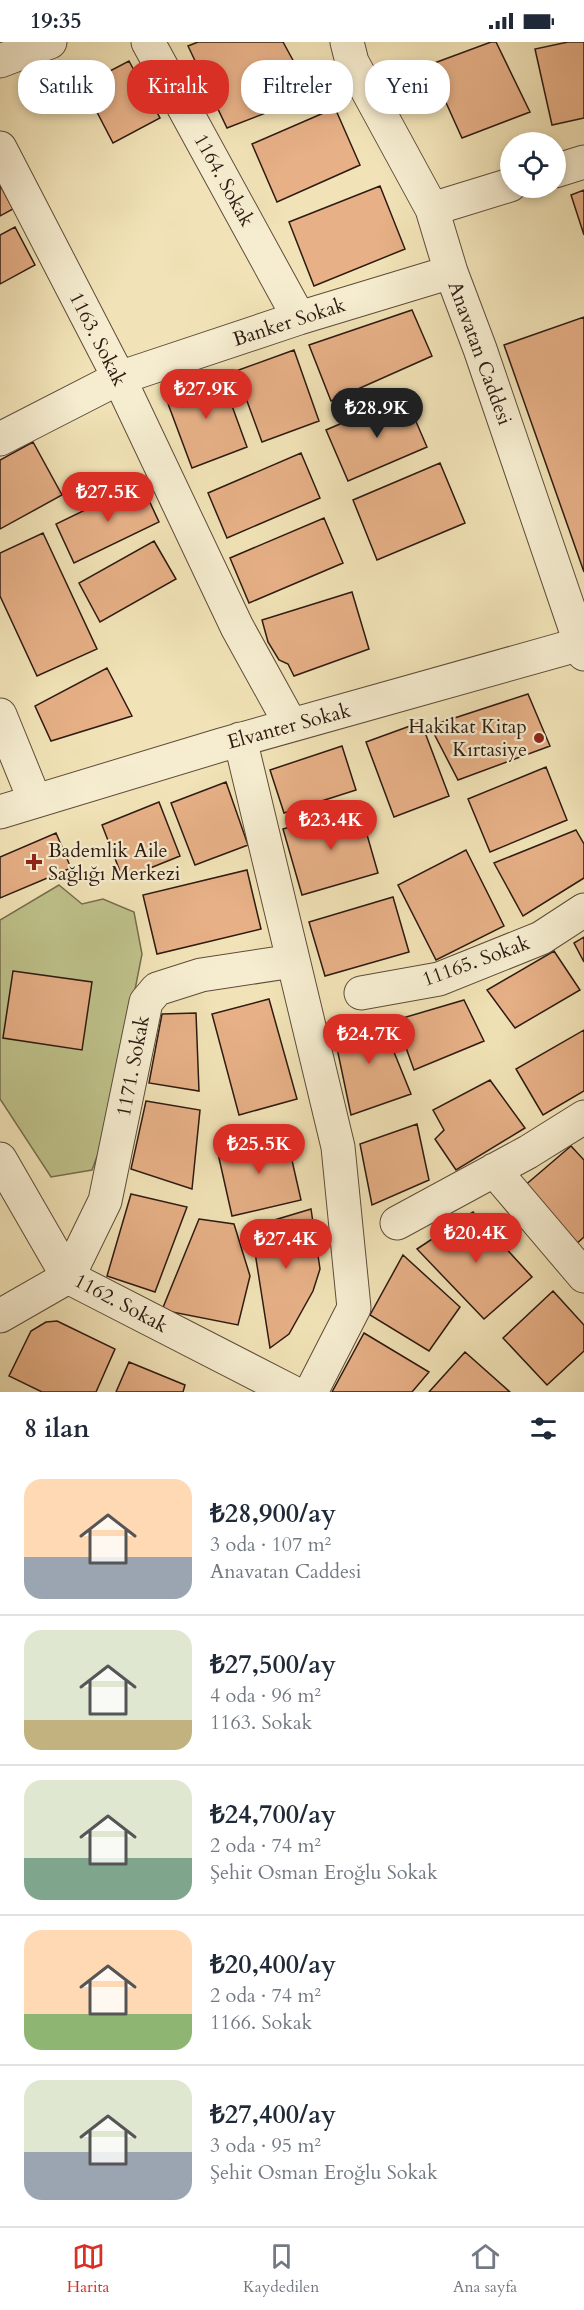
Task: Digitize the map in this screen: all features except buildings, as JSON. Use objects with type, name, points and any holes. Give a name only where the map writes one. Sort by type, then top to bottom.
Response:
[{"type":"street","points":[[0,61],[51,42]]},
{"type":"street","name":"1164. Sokak","points":[[148,42],[299,318]]},
{"type":"street","name":"Anavatan Caddesi","points":[[343,49],[432,209],[451,272],[480,349],[583,648]]},
{"type":"street","name":"1163. Sokak","points":[[0,148],[119,378],[237,627],[291,725]]},
{"type":"street","points":[[566,168],[584,162]]},
{"type":"street","points":[[432,209],[500,188]]},
{"type":"street","name":"Banker Sokak","points":[[0,439],[119,378],[299,318],[451,272]]},
{"type":"street","name":"Elvanter Sokak","points":[[0,812],[240,739],[583,648]]},
{"type":"street","points":[[0,715],[35,801]]},
{"type":"street","points":[[240,739],[338,1148],[354,1308],[311,1392]]},
{"type":"street","name":"11165. Sokak","points":[[361,993],[439,979],[541,938],[584,910]]},
{"type":"street","name":"1171. Sokak","points":[[68,1277],[105,1201],[146,1002],[157,989],[201,975],[293,961]]},
{"type":"street","points":[[397,1223],[584,1117]]},
{"type":"street","name":"1162. Sokak","points":[[0,1159],[68,1277],[292,1392]]},
{"type":"street","points":[[494,1170],[584,1276]]},
{"type":"street","points":[[0,1316],[68,1277]]},
{"type":"green space","points":[[59,885],[82,904],[103,899],[134,912],[142,954],[108,1127],[92,1170],[51,1177],[0,1099],[0,920]]},
{"type":"place","name":"Hakikat Kitap Kırtasiye","points":[[539,738]]},
{"type":"place","name":"Bademlik Aile Sağlığı Merkezi","points":[[34,862]]}]
